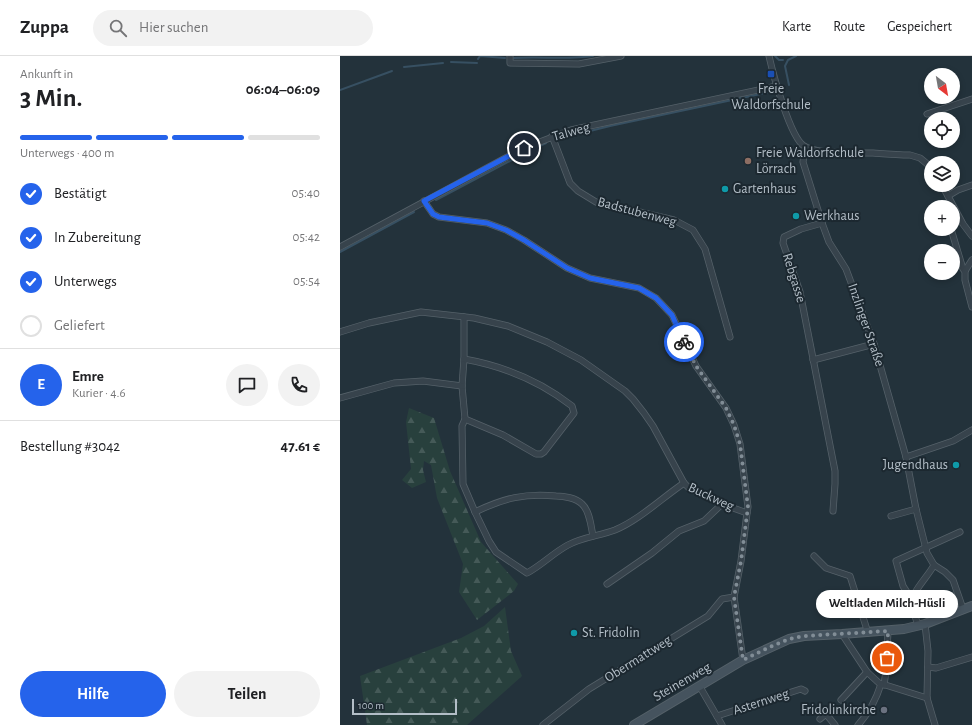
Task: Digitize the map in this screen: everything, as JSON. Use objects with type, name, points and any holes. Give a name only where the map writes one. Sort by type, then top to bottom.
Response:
[{"type":"street","points":[[510,56],[510,63],[579,64],[621,56]]},
{"type":"street","points":[[769,56],[777,86],[794,134],[798,142],[805,147],[825,152],[910,155],[920,158],[924,161]]},
{"type":"street","name":"Talweg","points":[[340,247],[524,148],[552,136],[571,130],[777,86]]},
{"type":"street","points":[[933,112],[972,99]]},
{"type":"street","name":"Badstubenweg","points":[[552,136],[570,182],[578,191],[596,202],[674,220],[693,230],[705,249],[730,337]]},
{"type":"street","name":"Inzlinger Straße","points":[[805,147],[803,162],[822,223],[829,242],[846,268],[874,344],[906,457],[916,509],[927,553],[934,565],[945,572],[953,580],[963,609]]},
{"type":"street","points":[[948,196],[972,185]]},
{"type":"street","points":[[946,192],[963,224],[972,236]]},
{"type":"street","points":[[424,201],[433,214],[439,217],[487,223],[506,230],[567,268],[590,278],[639,288],[656,298],[672,315],[696,366],[726,408],[734,425],[740,444],[748,507],[747,513]]},
{"type":"street","name":"Rebgasse","points":[[822,223],[801,228],[784,237],[783,243],[800,292],[835,471],[833,512]]},
{"type":"street","points":[[953,236],[963,269],[965,271],[965,280],[972,307]]},
{"type":"street","points":[[965,271],[972,260]]},
{"type":"street","points":[[340,332],[369,323],[421,312],[474,318],[508,326],[547,342],[581,360],[625,391],[644,413],[684,483]]},
{"type":"street","points":[[464,317],[464,359],[462,386],[465,419],[462,426],[463,484],[475,512],[499,501],[524,495],[561,496],[583,504],[587,512],[593,536]]},
{"type":"street","points":[[813,360],[874,344]]},
{"type":"street","points":[[464,359],[485,362],[518,374],[541,385],[572,406],[574,413],[541,454],[536,454],[503,435],[465,419]]},
{"type":"street","points":[[340,398],[394,383],[423,381],[462,386]]},
{"type":"street","points":[[906,457],[953,441],[972,430]]},
{"type":"street","name":"Buckweg","points":[[475,512],[496,552],[527,573],[568,545],[615,530],[626,524],[684,483],[689,488],[722,504],[747,513],[741,561],[734,597],[743,660]]},
{"type":"street","points":[[607,584],[652,554],[680,531],[704,521],[722,504]]},
{"type":"street","points":[[891,516],[916,509]]},
{"type":"street","points":[[912,600],[903,586],[896,561],[960,532]]},
{"type":"street","points":[[814,556],[826,568],[850,576],[868,632]]},
{"type":"street","points":[[934,565],[914,594],[912,600],[913,608],[922,624],[927,639],[927,698],[935,725]]},
{"type":"street","name":"Obermattweg","points":[[543,725],[589,689],[708,616],[722,600],[734,597]]},
{"type":"street","name":"Steinenweg","points":[[634,725],[743,660],[789,639],[804,636],[904,629],[972,606]]},
{"type":"street","points":[[858,725],[869,711],[882,684],[886,671],[888,631]]},
{"type":"street","points":[[842,634],[867,672],[882,684],[927,698]]},
{"type":"street","points":[[928,667],[936,668],[972,657]]},
{"type":"street","points":[[841,700],[867,672]]},
{"type":"street","points":[[700,687],[722,725]]},
{"type":"street","name":"Asternweg","points":[[717,716],[801,689],[805,692]]},
{"type":"street","points":[[820,718],[826,714],[835,725]]},
{"type":"green space","points":[[409,408],[434,418],[450,471],[481,542],[518,584],[514,591],[477,620],[459,592],[463,564],[437,498],[431,465],[424,461],[423,470],[426,482],[412,488],[402,480],[411,469],[406,422]]},
{"type":"green space","points":[[505,607],[511,651],[522,676],[467,725],[367,725],[360,676],[461,638],[484,626]]},
{"type":"waterway","points":[[478,59],[480,56],[505,58]]},
{"type":"waterway","points":[[514,58],[573,58],[593,56]]},
{"type":"waterway","points":[[775,56],[779,60],[783,60]]},
{"type":"waterway","points":[[789,85],[785,66],[788,60],[796,56]]},
{"type":"waterway","points":[[451,62],[477,63]]},
{"type":"waterway","points":[[404,67],[443,63]]},
{"type":"waterway","points":[[340,90],[392,71]]},
{"type":"waterway","points":[[566,137],[610,126],[770,92]]},
{"type":"waterway","points":[[436,200],[546,143]]},
{"type":"waterway","points":[[340,252],[414,212]]},
{"type":"way so far","points":[[684,342],[696,366],[726,408],[734,425],[740,444],[748,507],[741,561],[734,597],[743,660],[789,639],[804,636],[888,631],[887,658]]},
{"type":"place","name":"Freie Waldorfschule","points":[[771,74]]},
{"type":"place","name":"Freie Waldorfschule Lörrach","points":[[748,161]]},
{"type":"place","name":"Gartenhaus","points":[[725,189]]},
{"type":"place","name":"Werkhaus","points":[[796,216]]},
{"type":"place","name":"Jugendhaus","points":[[956,465]]},
{"type":"place","name":"St. Fridolin","points":[[574,633]]},
{"type":"place","name":"Weltladen Milch-Hüsli","points":[[887,658]]},
{"type":"place","name":"Fridolinkirche","points":[[884,710]]},
{"type":"route","points":[[524,148],[424,201],[433,214],[439,217],[487,223],[506,230],[567,268],[590,278],[639,288],[656,298],[672,315],[684,342]]}]
